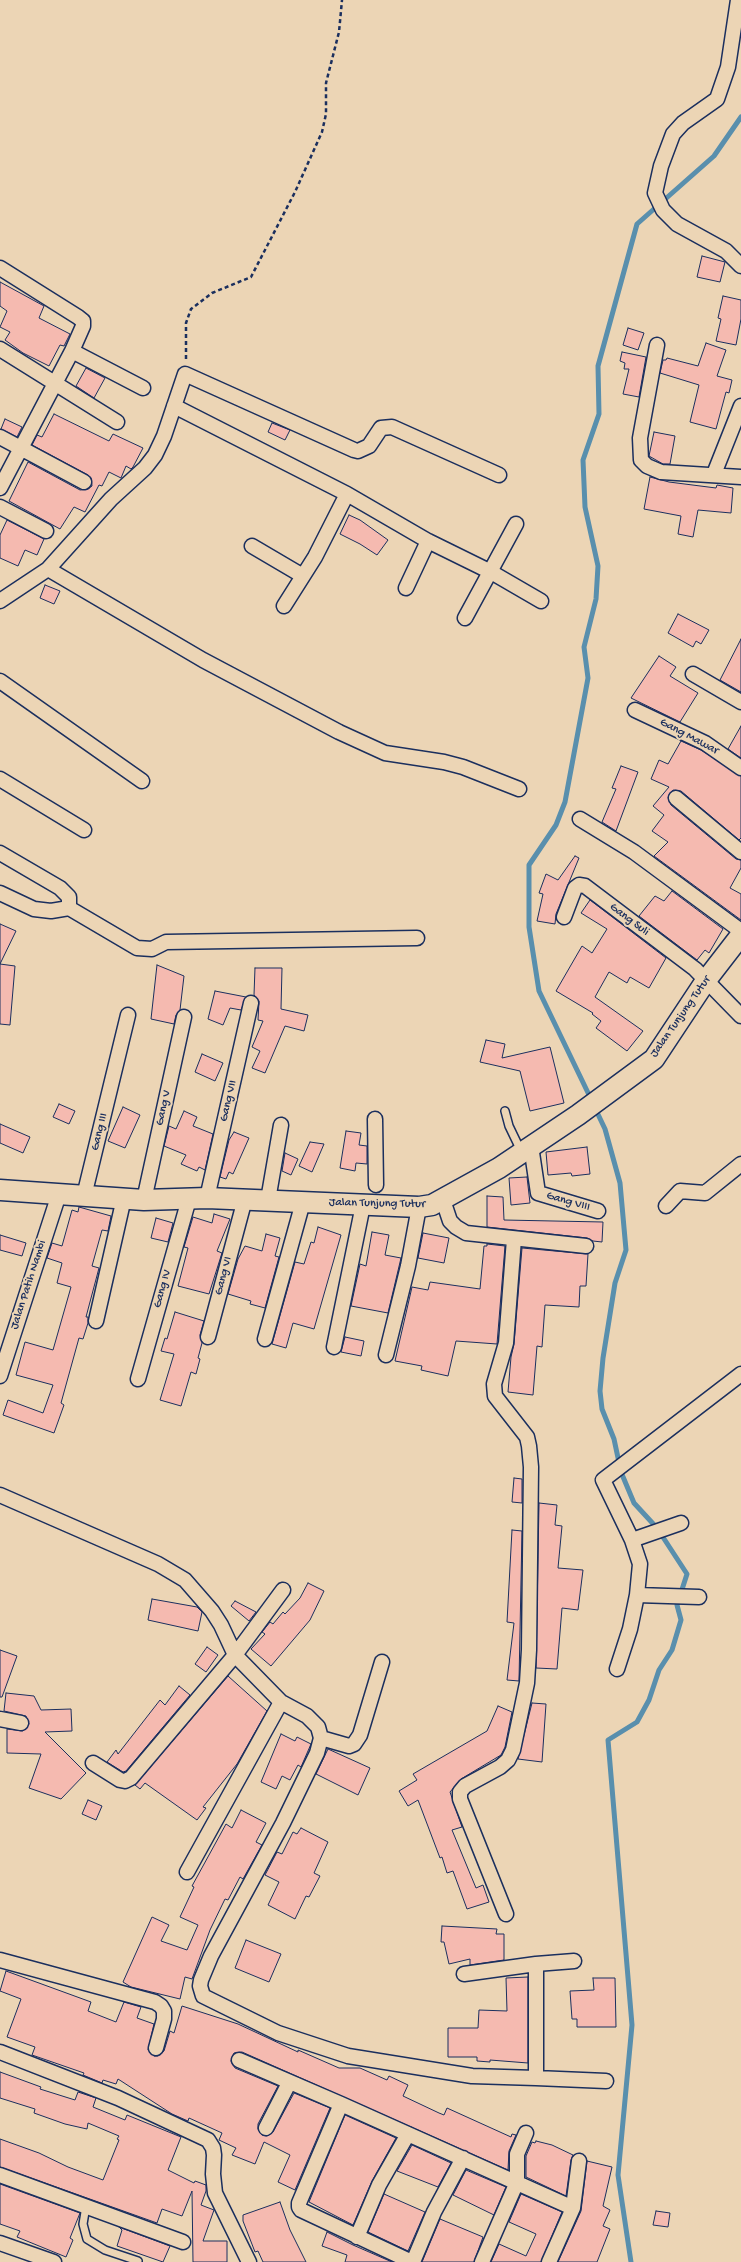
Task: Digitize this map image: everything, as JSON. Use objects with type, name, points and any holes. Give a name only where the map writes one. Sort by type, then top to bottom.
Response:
[{"type":"street","points":[[738,0],[728,67],[717,99],[683,123],[673,134],[661,166],[655,193],[663,210],[677,224],[726,251],[741,266]]},
{"type":"street","points":[[0,268],[83,321],[82,329],[72,351],[0,488]]},
{"type":"street","points":[[657,345],[640,438],[641,460],[647,466],[662,472],[714,474],[741,477]]},
{"type":"street","points":[[0,349],[117,422]]},
{"type":"street","points":[[72,351],[143,388]]},
{"type":"street","points":[[0,601],[48,568],[111,498],[152,460],[164,436],[185,374],[354,450],[358,451],[369,446],[381,428],[392,427],[499,475]]},
{"type":"street","points":[[174,406],[347,494],[428,541],[491,572],[541,601]]},
{"type":"street","points":[[714,474],[741,406]]},
{"type":"street","points":[[0,436],[84,482]]},
{"type":"street","points":[[284,606],[315,557],[347,494]]},
{"type":"street","points":[[0,507],[46,531]]},
{"type":"street","points":[[465,618],[516,524]]},
{"type":"street","points":[[406,588],[428,541]]},
{"type":"street","points":[[252,546],[303,576]]},
{"type":"street","points":[[48,568],[203,660],[339,732],[385,753],[456,765],[519,789]]},
{"type":"street","points":[[693,674],[741,702]]},
{"type":"street","points":[[0,681],[142,782]]},
{"type":"street","name":"Gang Mawar","points":[[635,710],[705,743],[741,768]]},
{"type":"street","points":[[0,779],[84,830]]},
{"type":"street","points":[[676,798],[741,852]]},
{"type":"street","points":[[580,819],[634,852],[741,931]]},
{"type":"street","points":[[0,853],[60,888],[69,898],[69,908]]},
{"type":"street","name":"Gang Suli","points":[[564,917],[575,888],[579,885],[585,886],[707,980]]},
{"type":"street","points":[[0,893],[34,909],[51,911],[69,908],[136,948],[152,949],[166,942],[417,938]]},
{"type":"street","name":"Jalan Tunjung Tutur","points":[[0,1190],[144,1200],[198,1198],[243,1207],[268,1200],[419,1207],[432,1205],[443,1200],[526,1149],[578,1115],[654,1059],[707,980],[741,935]]},
{"type":"street","points":[[707,980],[741,1016]]},
{"type":"street","name":"Gang VII","points":[[198,1198],[251,1004]]},
{"type":"street","name":"Gang III","points":[[84,1196],[128,1014]]},
{"type":"street","name":"Gang V","points":[[144,1200],[184,1017]]},
{"type":"street","points":[[375,1119],[376,1185]]},
{"type":"street","points":[[268,1200],[281,1125]]},
{"type":"street","name":"Gang VIII","points":[[526,1149],[538,1193],[598,1211]]},
{"type":"street","points":[[666,1206],[680,1191],[705,1193],[741,1164]]},
{"type":"street","name":"Jalan Patih Nambi","points":[[0,1376],[59,1194]]},
{"type":"street","points":[[96,1321],[124,1198]]},
{"type":"street","name":"Gang IV","points":[[138,1379],[198,1198]]},
{"type":"street","points":[[443,1200],[450,1221],[456,1227],[466,1232],[514,1239],[586,1246]]},
{"type":"street","points":[[265,1338],[303,1202]]},
{"type":"street","points":[[334,1347],[363,1205]]},
{"type":"street","name":"Gang VI","points":[[208,1337],[243,1207]]},
{"type":"street","points":[[386,1355],[408,1266],[419,1207]]},
{"type":"street","points":[[506,1914],[460,1799],[460,1792],[466,1786],[500,1767],[508,1760],[513,1750],[527,1683],[529,1650],[531,1467],[529,1446],[527,1436],[495,1396],[494,1384],[506,1343],[514,1239]]},
{"type":"street","points":[[617,1669],[630,1629],[637,1595],[640,1564],[632,1540],[603,1480],[741,1374]]},
{"type":"street","points":[[0,1495],[158,1564],[185,1580],[212,1611],[221,1625],[234,1654],[281,1702],[308,1716],[318,1727],[321,1738],[313,1762],[240,1900],[200,1980],[203,1996],[278,2033],[348,2056],[472,2076],[606,2081]]},
{"type":"street","points":[[632,1540],[681,1523]]},
{"type":"street","points":[[93,1763],[120,1780],[131,1778],[234,1654],[284,1590]]},
{"type":"street","points":[[637,1595],[698,1597]]},
{"type":"street","points":[[321,1738],[349,1746],[354,1744],[360,1735],[382,1662]]},
{"type":"street","points":[[187,1872],[281,1702]]},
{"type":"street","points":[[0,1719],[21,1723]]},
{"type":"street","points":[[0,1960],[155,2002],[161,2006],[164,2019],[156,2048]]},
{"type":"street","points":[[464,1974],[536,1964],[574,1961]]},
{"type":"street","points":[[536,1964],[536,2078]]},
{"type":"street","points":[[0,2052],[118,2098],[208,2140],[213,2148],[214,2155],[213,2174],[215,2193],[249,2262]]},
{"type":"street","points":[[239,2060],[573,2208]]},
{"type":"street","points":[[266,2128],[289,2083]]},
{"type":"street","points":[[341,2104],[298,2203],[301,2210],[412,2262],[434,2212],[463,2158]]},
{"type":"street","points":[[482,2262],[517,2182],[517,2154],[526,2133]]},
{"type":"street","points":[[357,2236],[379,2186],[408,2134]]},
{"type":"street","points":[[549,2262],[573,2208],[579,2161]]},
{"type":"street","points":[[0,2175],[183,2242]]},
{"type":"street","points":[[0,2243],[54,2262]]},
{"type":"lane","points":[[505,1111],[509,1126],[526,1149]]},
{"type":"lane","points":[[86,2206],[83,2224],[87,2239],[105,2250],[138,2262]]},
{"type":"path","points":[[185,374],[186,323],[191,309],[212,293],[251,277],[295,192],[322,132],[326,114],[326,83],[339,32],[342,0]]},
{"type":"building","points":[[702,256],[725,262],[720,282],[697,277]]},
{"type":"building","points":[[0,282],[44,306],[39,318],[70,334],[64,346],[60,345],[49,366],[23,353],[5,340],[10,332],[0,327],[7,311],[0,306]]},
{"type":"building","points":[[723,296],[741,300],[741,319],[736,345],[716,341],[721,319],[718,318]]},
{"type":"building","points":[[628,328],[644,333],[638,350],[623,345]]},
{"type":"building","points":[[706,343],[726,350],[717,376],[732,380],[729,393],[726,392],[716,429],[690,422],[699,385],[660,373],[663,360],[666,360],[667,358],[698,366]]},
{"type":"building","points":[[622,352],[646,357],[639,397],[623,394],[629,369],[624,369],[625,363],[620,361]]},
{"type":"building","points":[[86,368],[105,378],[94,398],[76,386]]},
{"type":"building","points":[[54,414],[109,441],[113,434],[143,448],[131,469],[126,466],[121,478],[109,472],[102,486],[99,485],[85,512],[74,507],[60,529],[9,501],[28,462],[80,490],[88,489],[92,486],[91,478],[88,475],[32,445],[37,435],[42,437]]},
{"type":"building","points":[[5,419],[22,427],[17,437],[1,429]]},
{"type":"building","points":[[272,423],[290,430],[285,440],[268,432]]},
{"type":"building","points":[[654,432],[675,436],[670,464],[663,464],[649,456]]},
{"type":"building","points":[[650,477],[669,482],[716,488],[717,485],[733,488],[731,513],[698,510],[693,537],[678,534],[681,516],[644,509]]},
{"type":"building","points":[[349,515],[360,520],[388,540],[377,555],[340,534]]},
{"type":"building","points":[[7,520],[44,539],[37,555],[25,550],[18,566],[0,558],[0,535]]},
{"type":"building","points":[[45,585],[60,591],[54,604],[40,598]]},
{"type":"building","points":[[678,614],[709,630],[701,644],[696,641],[693,647],[668,633]]},
{"type":"building","points":[[741,639],[741,692],[720,680]]},
{"type":"building","points":[[659,656],[676,667],[670,676],[698,693],[680,722],[631,698]]},
{"type":"building","points":[[741,726],[741,758],[728,749]]},
{"type":"building","points":[[681,741],[701,750],[741,776],[741,838],[739,840],[681,791],[673,790],[668,797],[671,805],[736,859],[741,860],[741,868],[730,888],[741,894],[741,920],[654,856],[668,842],[652,831],[664,815],[653,806],[669,787],[651,779],[659,760],[668,764]]},
{"type":"building","points":[[621,766],[638,772],[616,831],[602,822],[616,789],[612,788]]},
{"type":"building","points":[[575,856],[579,858],[556,914],[555,924],[537,921],[543,894],[539,893],[546,874],[558,880]]},
{"type":"building","points":[[672,891],[723,929],[709,953],[705,950],[697,960],[639,916],[655,896],[664,901]]},
{"type":"building","points":[[590,900],[666,958],[649,988],[630,977],[627,983],[609,972],[595,997],[643,1031],[627,1051],[596,1028],[601,1021],[592,1014],[593,1013],[556,991],[582,946],[592,953],[607,929],[581,913]]},
{"type":"building","points":[[0,924],[16,931],[0,964]]},
{"type":"building","points":[[0,964],[15,966],[10,1025],[0,1024]]},
{"type":"building","points":[[157,965],[184,976],[180,1010],[176,1015],[174,1024],[151,1019]]},
{"type":"building","points":[[255,968],[282,968],[281,1009],[308,1015],[304,1031],[285,1026],[265,1073],[252,1068],[260,1051],[252,1047],[263,1021],[258,1020],[259,1001],[254,995]]},
{"type":"building","points":[[215,991],[246,997],[241,1010],[230,1008],[223,1025],[208,1019]]},
{"type":"building","points":[[486,1040],[505,1044],[502,1058],[550,1047],[564,1103],[530,1111],[520,1071],[480,1062]]},
{"type":"building","points":[[202,1054],[223,1063],[215,1081],[195,1072]]},
{"type":"building","points":[[59,1104],[75,1111],[69,1124],[53,1117]]},
{"type":"building","points":[[123,1107],[140,1115],[125,1148],[108,1141]]},
{"type":"building","points":[[184,1111],[197,1117],[193,1126],[213,1134],[205,1170],[199,1167],[197,1171],[181,1164],[186,1155],[164,1146],[169,1126],[176,1129]]},
{"type":"building","points":[[0,1124],[30,1137],[23,1153],[0,1143]]},
{"type":"building","points":[[346,1131],[361,1133],[359,1145],[367,1146],[367,1164],[356,1163],[355,1171],[340,1168]]},
{"type":"building","points":[[234,1132],[249,1138],[233,1174],[229,1172],[226,1179],[220,1177],[229,1140]]},
{"type":"building","points":[[310,1142],[324,1144],[312,1172],[299,1166]]},
{"type":"building","points":[[587,1147],[590,1174],[572,1176],[571,1173],[548,1175],[546,1152]]},
{"type":"building","points":[[285,1153],[298,1159],[291,1175],[282,1171]]},
{"type":"building","points":[[527,1177],[530,1203],[511,1205],[509,1178]]},
{"type":"building","points":[[487,1196],[503,1197],[504,1220],[603,1222],[602,1242],[593,1241],[587,1238],[487,1227]]},
{"type":"building","points":[[79,1207],[111,1216],[108,1231],[102,1230],[92,1266],[99,1268],[86,1317],[88,1317],[88,1323],[83,1339],[79,1338],[61,1403],[64,1405],[54,1433],[3,1415],[8,1400],[43,1413],[53,1385],[16,1375],[25,1342],[53,1350],[71,1287],[57,1283],[62,1263],[47,1258],[52,1243],[62,1246],[72,1210],[78,1212]]},
{"type":"building","points":[[214,1214],[230,1219],[217,1251],[222,1253],[209,1294],[178,1286],[188,1248],[184,1247],[193,1217],[212,1223]]},
{"type":"building","points":[[156,1218],[173,1223],[168,1242],[151,1238]]},
{"type":"building","points":[[318,1227],[341,1235],[314,1329],[293,1323],[286,1348],[272,1344],[295,1262],[304,1264],[311,1242],[314,1243]]},
{"type":"building","points":[[372,1232],[389,1235],[385,1255],[401,1258],[388,1313],[351,1306],[360,1264],[366,1266]]},
{"type":"building","points":[[423,1233],[449,1238],[444,1263],[418,1258]]},
{"type":"building","points":[[266,1234],[280,1238],[275,1256],[279,1257],[265,1308],[250,1304],[251,1301],[228,1294],[238,1259],[245,1246],[262,1251]]},
{"type":"building","points":[[0,1235],[26,1243],[22,1256],[0,1250]]},
{"type":"building","points":[[487,1244],[505,1246],[497,1344],[456,1341],[448,1376],[421,1370],[422,1366],[395,1361],[412,1287],[428,1290],[430,1282],[480,1289],[484,1246],[487,1246]]},
{"type":"building","points":[[522,1248],[588,1254],[586,1286],[580,1286],[579,1307],[545,1305],[542,1347],[537,1346],[533,1395],[508,1392],[511,1357],[514,1344]]},
{"type":"building","points":[[175,1312],[204,1321],[200,1335],[202,1343],[196,1374],[191,1372],[181,1406],[160,1400],[174,1354],[161,1351],[165,1338],[167,1339]]},
{"type":"building","points":[[345,1337],[364,1341],[361,1356],[341,1352]]},
{"type":"building","points":[[514,1478],[522,1479],[522,1503],[512,1502]]},
{"type":"building","points":[[539,1503],[557,1505],[555,1525],[562,1526],[558,1568],[583,1570],[578,1610],[562,1608],[557,1669],[536,1668]]},
{"type":"building","points":[[512,1530],[522,1531],[519,1681],[507,1680],[514,1623],[507,1622]]},
{"type":"building","points":[[308,1583],[324,1591],[310,1620],[271,1666],[251,1649],[265,1634],[262,1632],[270,1622],[273,1624],[283,1612],[285,1614],[300,1598]]},
{"type":"building","points":[[152,1599],[197,1607],[202,1612],[198,1631],[148,1620]]},
{"type":"building","points":[[235,1601],[256,1612],[249,1621],[231,1606]]},
{"type":"building","points":[[207,1647],[218,1655],[206,1672],[195,1664]]},
{"type":"building","points":[[0,1650],[17,1656],[2,1697],[0,1697]]},
{"type":"building","points":[[228,1676],[267,1711],[237,1764],[203,1807],[206,1808],[197,1820],[145,1783],[140,1789],[135,1785]]},
{"type":"building","points":[[179,1686],[190,1695],[126,1771],[123,1772],[107,1762],[116,1750],[118,1754],[160,1700],[165,1705]]},
{"type":"building","points":[[6,1693],[34,1696],[41,1710],[71,1709],[72,1731],[45,1732],[86,1773],[61,1799],[29,1788],[41,1754],[7,1753],[7,1729],[23,1731],[29,1724],[26,1716],[4,1711]]},
{"type":"building","points":[[532,1703],[546,1704],[542,1762],[518,1759]]},
{"type":"building","points":[[498,1706],[512,1712],[505,1747],[501,1755],[461,1779],[450,1792],[462,1827],[452,1830],[476,1888],[483,1885],[489,1902],[467,1909],[453,1871],[447,1873],[442,1857],[440,1858],[418,1800],[408,1806],[399,1791],[417,1780],[413,1774],[487,1731]]},
{"type":"building","points":[[281,1734],[295,1741],[297,1737],[311,1744],[301,1767],[298,1765],[290,1780],[282,1776],[276,1789],[261,1782]]},
{"type":"building","points":[[328,1749],[370,1768],[358,1795],[316,1774]]},
{"type":"building","points":[[88,1800],[102,1806],[96,1820],[82,1814]]},
{"type":"building","points":[[241,1810],[266,1823],[256,1842],[262,1845],[243,1879],[240,1877],[228,1900],[225,1899],[210,1930],[192,1979],[185,1977],[180,1999],[131,1987],[123,1982],[152,1917],[169,1925],[161,1941],[187,1950],[198,1925],[180,1917],[194,1887],[192,1886],[226,1824],[232,1828]]},
{"type":"building","points":[[301,1828],[328,1842],[314,1873],[320,1876],[309,1897],[306,1896],[295,1919],[268,1905],[279,1882],[265,1875],[277,1852],[282,1854],[293,1832],[297,1834]]},
{"type":"building","points":[[442,1926],[497,1929],[496,1934],[504,1934],[504,1960],[470,1965],[470,1959],[449,1964],[444,1942],[441,1942]]},
{"type":"building","points":[[246,1940],[281,1954],[269,1982],[235,1968]]},
{"type":"building","points":[[6,1971],[91,2002],[88,2011],[116,2022],[124,2002],[141,2007],[137,2018],[154,2024],[148,2050],[154,2056],[158,2056],[164,2051],[170,2031],[174,2033],[182,2006],[238,2024],[298,2052],[298,2050],[339,2068],[360,2068],[387,2080],[389,2076],[408,2085],[403,2096],[439,2113],[444,2115],[447,2108],[511,2137],[512,2134],[516,2135],[509,2151],[508,2170],[242,2052],[234,2053],[231,2061],[235,2068],[278,2086],[258,2124],[258,2129],[262,2135],[267,2136],[273,2132],[294,2093],[330,2108],[295,2190],[278,2182],[290,2155],[264,2142],[255,2164],[232,2155],[236,2148],[219,2140],[222,2133],[189,2118],[188,2121],[172,2114],[118,2079],[116,2084],[103,2080],[102,2083],[83,2075],[84,2073],[32,2055],[35,2047],[7,2037],[21,1999],[0,1991]]},
{"type":"building","points":[[528,1977],[528,2063],[490,2060],[490,2062],[477,2061],[477,2057],[448,2057],[448,2028],[478,2028],[479,2010],[507,2011],[506,1978]]},
{"type":"building","points":[[593,1978],[615,1978],[616,2027],[577,2027],[577,2019],[572,2019],[570,1991],[594,1990]]},
{"type":"building","points":[[0,2072],[41,2087],[40,2089],[75,2100],[78,2092],[96,2098],[93,2107],[125,2120],[127,2115],[181,2137],[168,2170],[194,2183],[195,2181],[206,2185],[206,2191],[201,2205],[214,2210],[203,2241],[227,2241],[227,2262],[193,2262],[192,2191],[182,2216],[162,2209],[157,2223],[0,2167],[0,2139],[39,2153],[68,2167],[103,2180],[119,2140],[117,2139],[119,2136],[88,2123],[87,2129],[65,2124],[34,2113],[35,2109],[0,2098]]},
{"type":"building","points":[[345,2115],[396,2138],[372,2181],[353,2225],[309,2202]]},
{"type":"building","points":[[536,2141],[552,2145],[573,2155],[566,2196],[526,2177],[526,2156],[532,2142],[535,2143]]},
{"type":"building","points":[[412,2145],[451,2163],[438,2187],[397,2171]]},
{"type":"building","points":[[587,2161],[612,2167],[603,2206],[610,2210],[603,2226],[610,2229],[597,2262],[558,2262],[581,2211]]},
{"type":"building","points":[[466,2170],[506,2187],[494,2215],[453,2195]]},
{"type":"building","points":[[0,2184],[80,2213],[70,2238],[73,2240],[66,2257],[17,2237],[20,2231],[0,2224]]},
{"type":"building","points":[[384,2194],[425,2212],[408,2251],[368,2232]]},
{"type":"building","points":[[521,2194],[562,2212],[541,2262],[491,2262],[499,2244],[526,2256],[536,2234],[509,2222]]},
{"type":"building","points":[[280,2202],[290,2230],[306,2262],[263,2262],[258,2251],[255,2252],[243,2221],[243,2215]]},
{"type":"building","points":[[656,2211],[670,2213],[668,2227],[653,2225]]},
{"type":"building","points":[[440,2219],[483,2237],[474,2262],[422,2262]]},
{"type":"building","points":[[119,2227],[170,2246],[163,2262],[117,2246],[122,2230]]},
{"type":"building","points":[[327,2232],[392,2262],[345,2262],[347,2255],[322,2246]]},
{"type":"waterway","points":[[591,1099],[539,991],[529,927],[529,865],[556,825],[565,802],[588,678],[584,647],[596,599],[598,566],[585,507],[583,460],[599,414],[598,366],[637,224],[714,156],[741,117]]},
{"type":"waterway","points":[[595,1108],[605,1129],[620,1183],[626,1250],[615,1283],[603,1358],[600,1391],[602,1409],[614,1439],[621,1472],[634,1503],[657,1528],[687,1574],[677,1605],[681,1620],[672,1650],[659,1670],[649,1700],[637,1722],[608,1740],[632,2025],[618,2175],[631,2262]]}]
